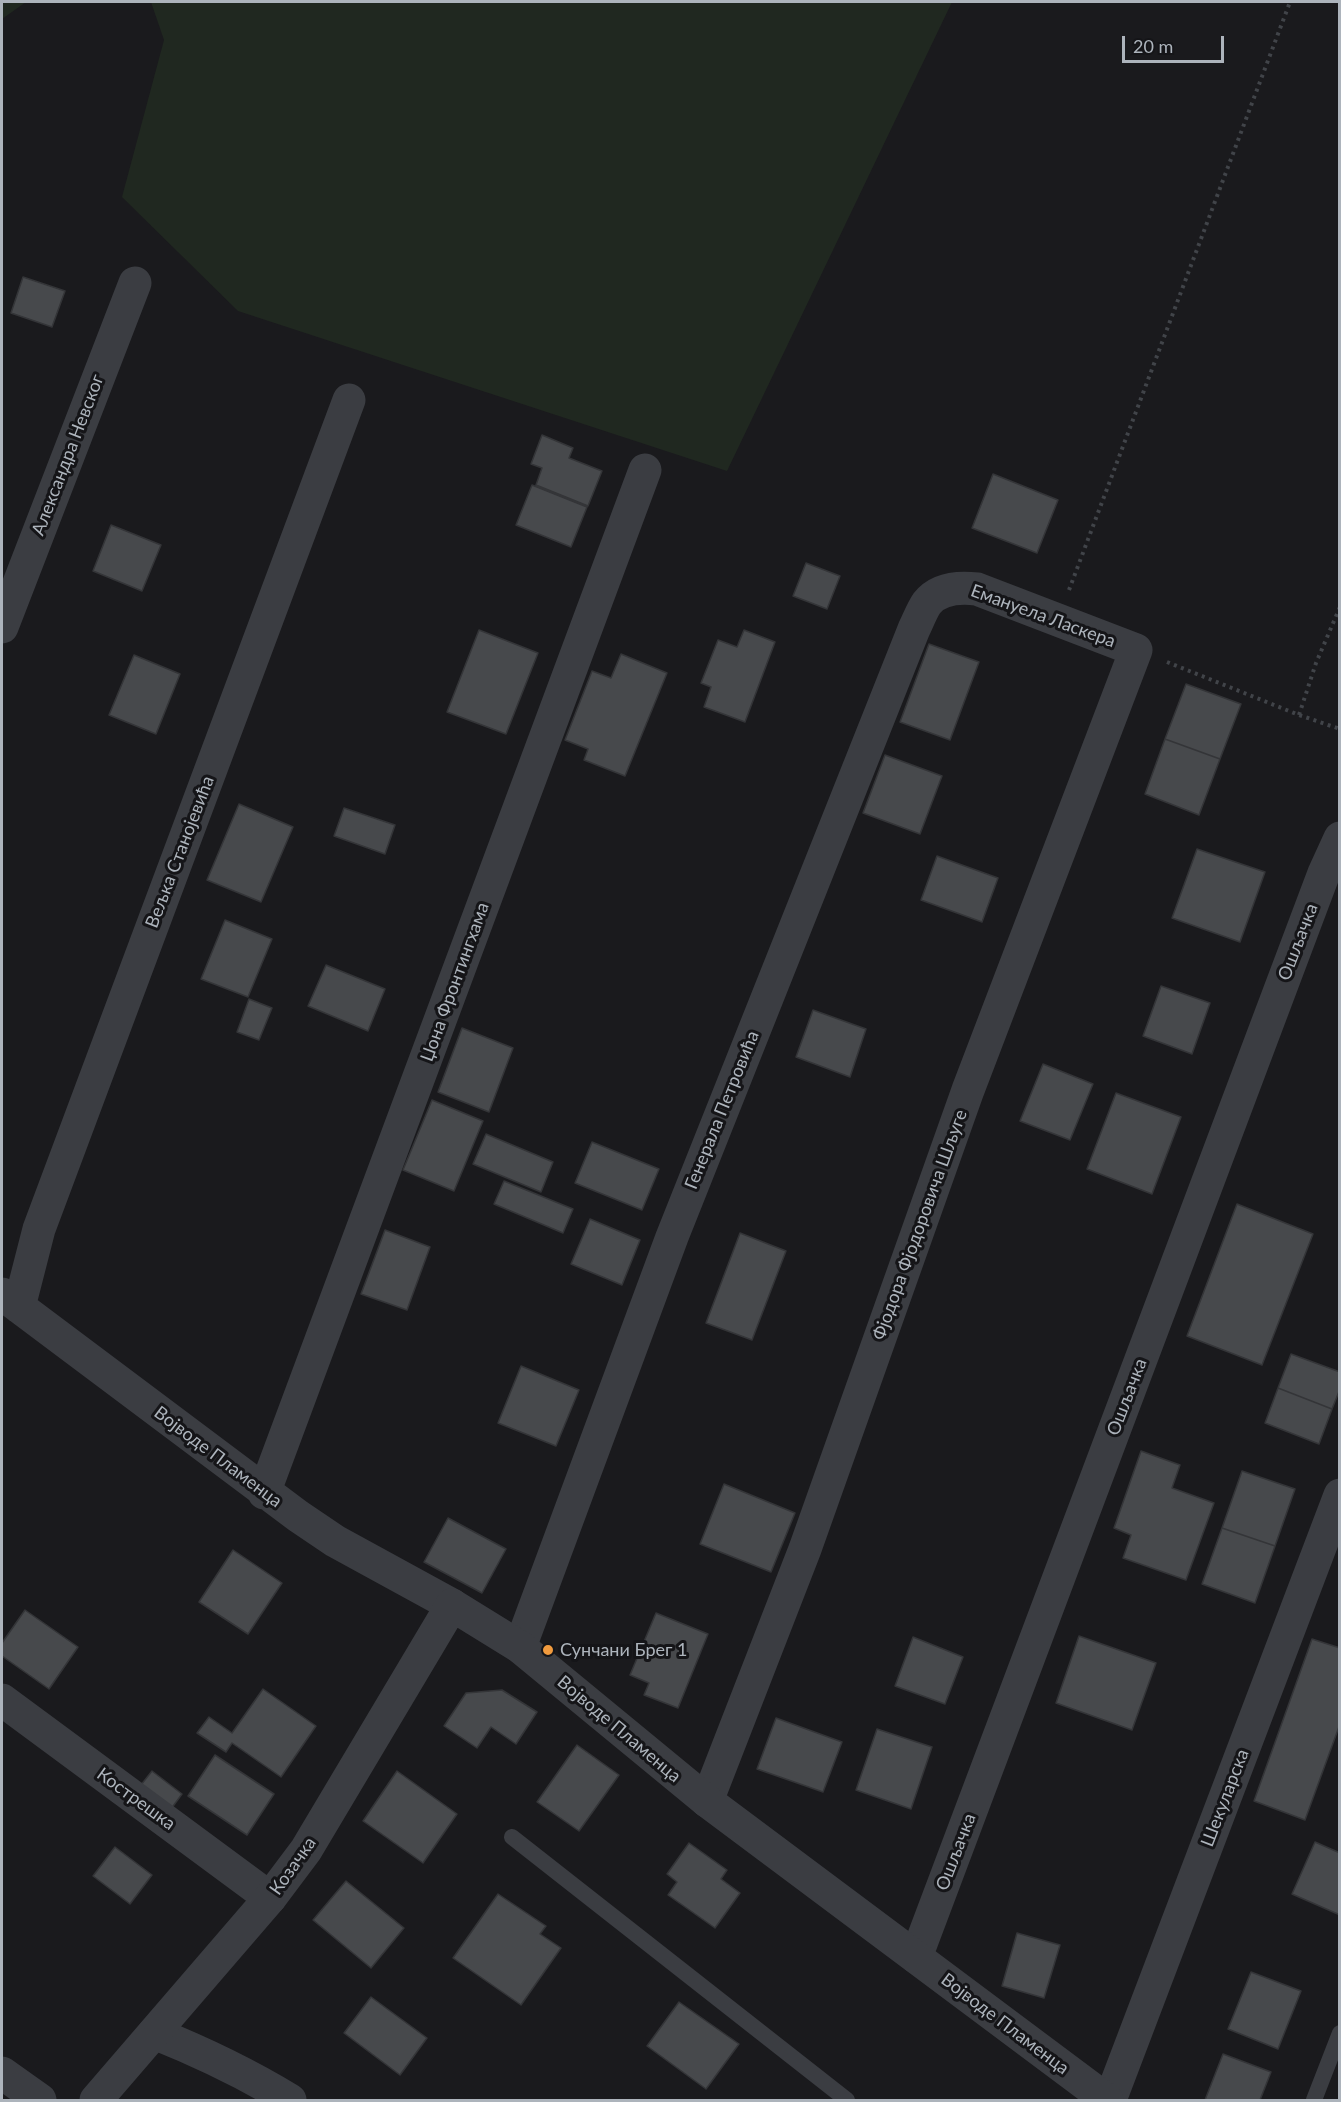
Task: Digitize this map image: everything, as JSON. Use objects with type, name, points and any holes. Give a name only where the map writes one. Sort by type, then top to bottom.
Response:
[{"type":"street","name":"Александра Невског","points":[[2,627],[135,283]]},
{"type":"street","name":"Вељка Станојевића","points":[[10,1300],[39,1229],[349,400]]},
{"type":"street","name":"Џона Фронтингхама","points":[[264,1493],[645,470]]},
{"type":"street","name":"Емануела Ласкера","points":[[949,590],[962,587],[977,589],[1136,650]]},
{"type":"street","name":"Генерала Петровића","points":[[520,1647],[672,1237],[914,629],[927,603],[949,590]]},
{"type":"street","name":"Фјодора Фјодоровича Шљуге","points":[[707,1801],[805,1549],[968,1090],[1136,650]]},
{"type":"street","name":"Ошљачка","points":[[916,1957],[1319,884],[1340,838]]},
{"type":"street","name":"Војводе Пламенца","points":[[10,1300],[264,1493],[335,1541],[453,1605],[520,1647],[707,1801],[1108,2100]]},
{"type":"street","name":"Шекуларска","points":[[1108,2100],[1340,1495]]},
{"type":"street","name":"Козачка","points":[[96,2100],[270,1898],[306,1850],[453,1605]]},
{"type":"street","name":"Кострешка","points":[[2,1700],[270,1898]]},
{"type":"street","points":[[154,2033],[208,2054],[290,2100]]},
{"type":"street","points":[[2,2073],[40,2100]]},
{"type":"lane","points":[[512,1837],[847,2100]]},
{"type":"lane","points":[[1314,2100],[1340,2033]]},
{"type":"path","points":[[1058,619],[1290,2]]},
{"type":"path","points":[[1299,715],[1316,663],[1340,607]]},
{"type":"path","points":[[1136,650],[1340,729]]},
{"type":"shaded area","points":[[2,2],[26,2],[2,19]]},
{"type":"shaded area","points":[[151,2],[952,2],[727,471],[238,311],[122,197],[164,40]]},
{"type":"building","points":[[23,277],[65,291],[52,327],[11,313]]},
{"type":"building","points":[[542,435],[573,448],[569,458],[602,471],[588,506],[536,485],[542,468],[531,464]]},
{"type":"building","points":[[993,474],[1058,500],[1037,553],[972,528]]},
{"type":"building","points":[[532,485],[587,507],[571,547],[516,525]]},
{"type":"building","points":[[111,525],[161,545],[142,591],[93,571]]},
{"type":"building","points":[[806,563],[840,576],[827,609],[793,596]]},
{"type":"building","points":[[479,630],[538,653],[506,734],[447,712]]},
{"type":"building","points":[[744,630],[775,642],[745,722],[704,707],[711,687],[701,683],[718,640],[737,647]]},
{"type":"building","points":[[929,644],[979,662],[950,740],[900,722]]},
{"type":"building","points":[[621,654],[667,673],[625,776],[584,760],[588,749],[565,740],[592,671],[611,678]]},
{"type":"building","points":[[134,655],[180,674],[156,734],[109,715]]},
{"type":"building","points":[[1186,684],[1241,704],[1220,759],[1165,739]]},
{"type":"building","points":[[1165,739],[1220,759],[1199,815],[1145,794]]},
{"type":"building","points":[[885,755],[942,776],[920,834],[863,813]]},
{"type":"building","points":[[239,804],[293,827],[261,902],[207,880]]},
{"type":"building","points":[[344,808],[395,825],[385,854],[334,836]]},
{"type":"building","points":[[1197,849],[1265,872],[1240,942],[1172,918]]},
{"type":"building","points":[[937,856],[998,878],[982,922],[921,900]]},
{"type":"building","points":[[225,920],[272,939],[248,997],[201,979]]},
{"type":"building","points":[[326,965],[385,989],[368,1031],[308,1006]]},
{"type":"building","points":[[1161,986],[1210,1003],[1192,1054],[1143,1036]]},
{"type":"building","points":[[249,999],[272,1008],[259,1040],[237,1032]]},
{"type":"building","points":[[813,1010],[866,1029],[850,1077],[796,1057]]},
{"type":"building","points":[[462,1028],[513,1048],[489,1112],[438,1092]]},
{"type":"building","points":[[1043,1064],[1093,1084],[1070,1140],[1020,1121]]},
{"type":"building","points":[[1116,1093],[1181,1117],[1152,1194],[1087,1169]]},
{"type":"building","points":[[432,1100],[483,1121],[454,1191],[403,1170]]},
{"type":"building","points":[[486,1134],[553,1162],[541,1192],[473,1164]]},
{"type":"building","points":[[592,1142],[659,1169],[642,1210],[575,1183]]},
{"type":"building","points":[[504,1181],[573,1209],[563,1233],[494,1204]]},
{"type":"building","points":[[1237,1204],[1313,1234],[1262,1365],[1187,1336]]},
{"type":"building","points":[[590,1219],[640,1240],[622,1285],[571,1264]]},
{"type":"building","points":[[385,1230],[430,1247],[407,1310],[361,1294]]},
{"type":"building","points":[[740,1233],[786,1251],[752,1340],[706,1323]]},
{"type":"building","points":[[1291,1354],[1340,1372],[1340,1389],[1332,1409],[1278,1388]]},
{"type":"building","points":[[521,1366],[579,1390],[556,1446],[498,1423]]},
{"type":"building","points":[[1278,1388],[1332,1409],[1319,1444],[1265,1423]]},
{"type":"building","points":[[1141,1451],[1180,1465],[1172,1488],[1214,1503],[1186,1580],[1123,1558],[1131,1535],[1114,1528]]},
{"type":"building","points":[[1242,1471],[1295,1489],[1275,1546],[1222,1528]]},
{"type":"building","points":[[724,1484],[795,1513],[771,1572],[700,1544]]},
{"type":"building","points":[[448,1518],[506,1549],[482,1593],[424,1562]]},
{"type":"building","points":[[1222,1528],[1275,1546],[1255,1603],[1202,1584]]},
{"type":"building","points":[[233,1550],[282,1583],[248,1634],[199,1602]]},
{"type":"building","points":[[25,1610],[78,1647],[49,1689],[2,1656],[2,1643]]},
{"type":"building","points":[[656,1613],[708,1634],[678,1708],[644,1695],[649,1683],[630,1675]]},
{"type":"building","points":[[1079,1636],[1156,1663],[1132,1730],[1056,1703]]},
{"type":"building","points":[[913,1637],[963,1657],[945,1704],[895,1686]]},
{"type":"building","points":[[1312,1639],[1340,1648],[1340,1724],[1305,1820],[1254,1801]]},
{"type":"building","points":[[263,1689],[316,1726],[281,1777],[232,1743],[226,1752],[197,1733],[209,1717],[232,1733]]},
{"type":"building","points":[[502,1690],[537,1712],[516,1744],[491,1727],[477,1748],[444,1726],[466,1693]]},
{"type":"building","points":[[776,1718],[842,1742],[823,1792],[757,1769]]},
{"type":"building","points":[[877,1729],[932,1747],[911,1809],[856,1790]]},
{"type":"building","points":[[577,1745],[619,1775],[579,1831],[537,1802]]},
{"type":"building","points":[[215,1755],[274,1794],[247,1835],[188,1796]]},
{"type":"building","points":[[152,1771],[182,1794],[168,1813],[137,1790]]},
{"type":"building","points":[[397,1771],[457,1814],[423,1863],[363,1821]]},
{"type":"building","points":[[1315,1842],[1340,1853],[1340,1915],[1292,1894]]},
{"type":"building","points":[[689,1843],[727,1870],[721,1879],[740,1893],[715,1928],[668,1895],[677,1882],[667,1874]]},
{"type":"building","points":[[115,1847],[152,1875],[130,1904],[93,1876]]},
{"type":"building","points":[[346,1881],[404,1928],[371,1968],[313,1920]]},
{"type":"building","points":[[498,1894],[546,1926],[540,1934],[561,1948],[521,2005],[453,1958]]},
{"type":"building","points":[[1017,1933],[1060,1945],[1044,1998],[1002,1986]]},
{"type":"building","points":[[1251,1972],[1301,1991],[1278,2049],[1228,2029]]},
{"type":"building","points":[[371,1997],[427,2038],[400,2075],[344,2033]]},
{"type":"building","points":[[679,2002],[739,2044],[706,2089],[647,2046]]},
{"type":"building","points":[[1223,2054],[1271,2072],[1260,2100],[1205,2100]]},
{"type":"place","name":"Сунчани Брег 1","points":[[548,1650]]}]
